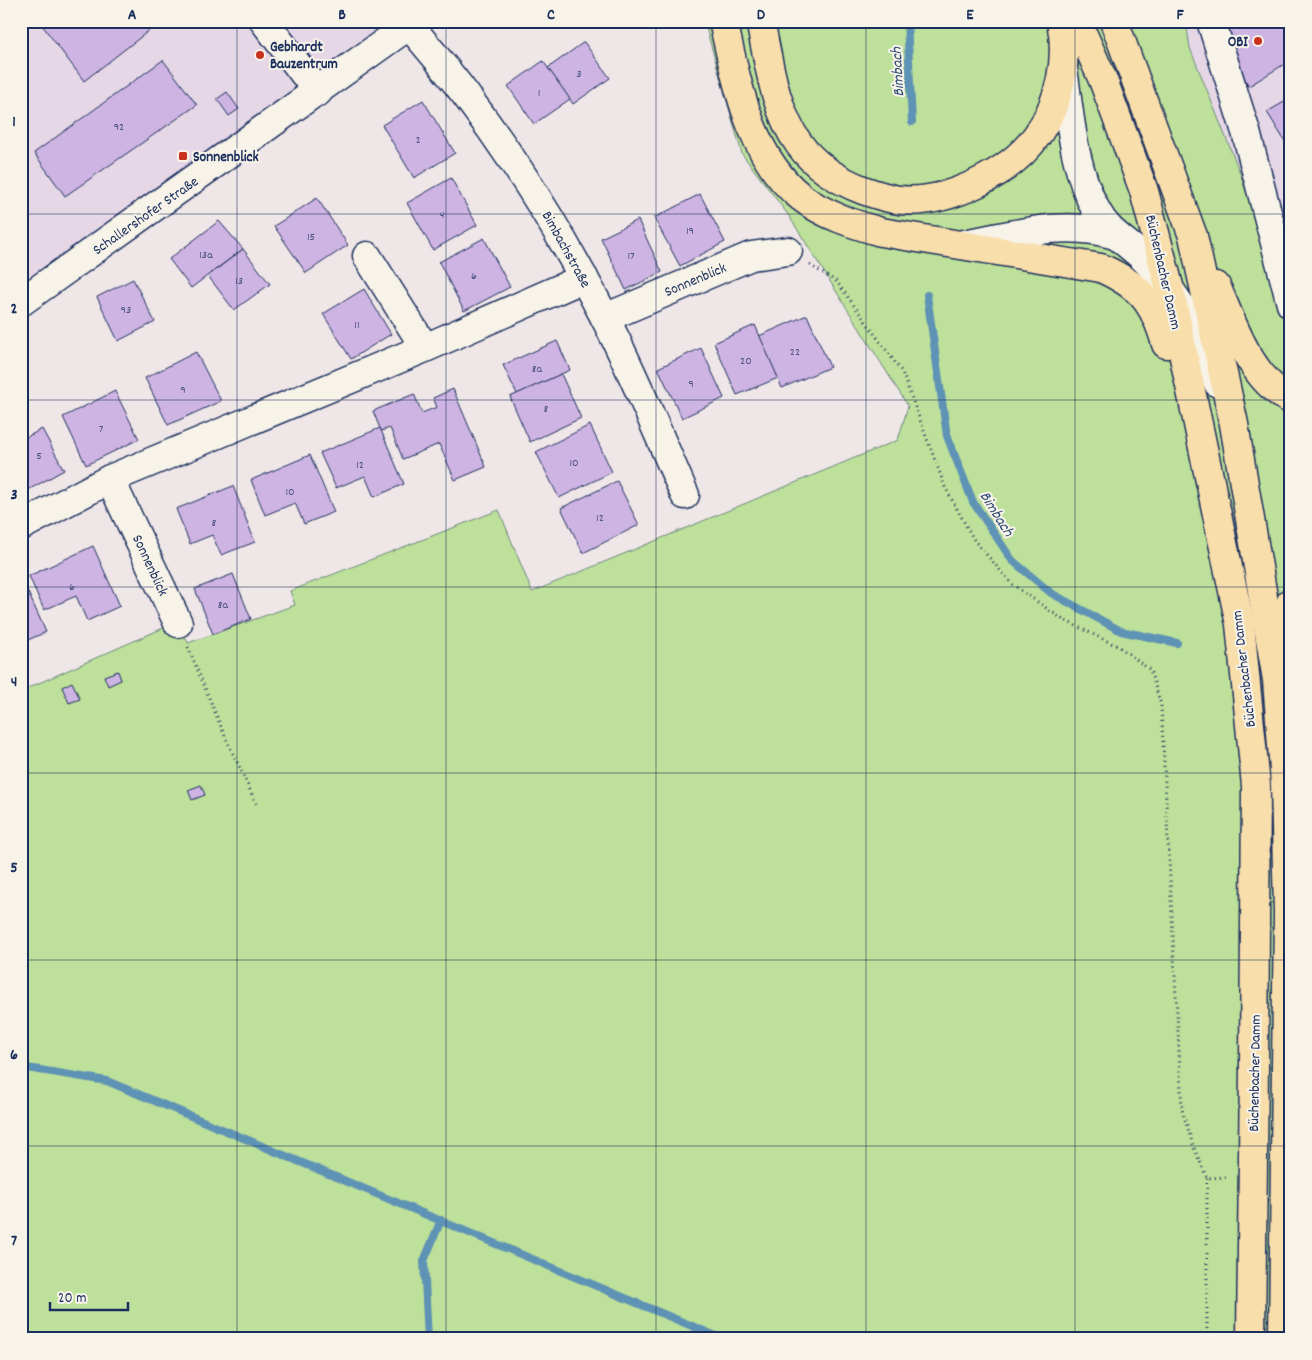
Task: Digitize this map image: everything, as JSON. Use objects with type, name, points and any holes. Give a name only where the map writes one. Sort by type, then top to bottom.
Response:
[{"type":"main road","points":[[723,21],[737,82],[758,140],[781,176],[800,196],[827,212],[853,224],[881,232],[1101,268],[1121,277],[1138,290],[1151,304],[1161,324],[1209,486]]},
{"type":"main road","points":[[760,21],[777,96],[784,117],[798,143],[815,162],[844,182],[899,200],[925,199],[950,194],[1002,168],[1022,152],[1038,134],[1054,103],[1065,54],[1061,21]]},
{"type":"main road","name":"Büchenbacher Damm","points":[[1077,21],[1104,80],[1144,191],[1168,286],[1209,486],[1240,624],[1256,786],[1251,1339]]},
{"type":"main road","name":"Büchenbacher Damm","points":[[1114,21],[1193,236],[1234,424],[1277,680],[1285,784],[1288,913],[1283,1339]]},
{"type":"main road","points":[[1193,236],[1240,340],[1254,364],[1267,382],[1291,400]]},
{"type":"main road","points":[[1277,680],[1282,640],[1291,602]]},
{"type":"street","points":[[264,21],[318,92]]},
{"type":"street","points":[[1212,21],[1246,132],[1291,304]]},
{"type":"street","name":"Schallershofer Straße","points":[[21,302],[318,92],[412,23]]},
{"type":"street","name":"Bimbachstraße","points":[[412,23],[494,130],[524,174],[605,318],[685,495]]},
{"type":"street","points":[[1063,68],[1078,165],[1098,214],[1115,235],[1149,263],[1168,286],[1201,341],[1234,424]]},
{"type":"street","points":[[958,245],[1052,228],[1096,229],[1115,235]]},
{"type":"street","name":"Sonnenblick","points":[[605,318],[751,256],[788,252]]},
{"type":"street","points":[[367,256],[425,348]]},
{"type":"street","points":[[21,526],[110,479],[425,348],[584,278]]},
{"type":"street","name":"Sonnenblick","points":[[110,479],[178,623]]},
{"type":"path","points":[[788,252],[837,282],[902,372],[945,487],[974,540],[1012,584],[1062,618],[1121,648],[1150,670],[1161,705],[1182,1110],[1194,1148],[1207,1178],[1207,1339]]},
{"type":"path","points":[[178,623],[224,734],[258,805]]},
{"type":"path","points":[[1207,1178],[1235,1176]]},
{"type":"shaded area","points":[[21,21],[405,21],[21,293]]},
{"type":"shaded area","points":[[1186,21],[1291,21],[1291,328],[1239,170],[1190,48]]},
{"type":"green space","points":[[704,21],[1186,21],[1190,48],[1239,170],[1291,328],[1291,1339],[21,1339],[21,691],[179,621],[188,643],[295,605],[290,591],[499,510],[532,592],[898,440],[908,406],[789,216],[742,154]]},
{"type":"building","points":[[39,21],[145,21],[151,29],[84,81]]},
{"type":"building","name":"OBI","points":[[1219,21],[1291,21],[1291,60],[1249,86],[1235,63]]},
{"type":"building","points":[[584,42],[610,78],[573,104],[548,68]]},
{"type":"building","points":[[163,60],[197,105],[65,196],[34,153]]},
{"type":"building","points":[[543,61],[570,99],[534,124],[508,86]]},
{"type":"building","points":[[227,92],[239,109],[229,116],[217,99]]},
{"type":"building","points":[[1291,98],[1291,151],[1267,112]]},
{"type":"building","points":[[423,100],[455,153],[414,178],[382,125]]},
{"type":"building","points":[[451,178],[477,225],[433,250],[407,203]]},
{"type":"building","points":[[700,194],[725,242],[680,266],[654,218]]},
{"type":"building","points":[[317,198],[348,245],[306,273],[274,226]]},
{"type":"building","points":[[638,220],[662,272],[626,290],[601,238]]},
{"type":"building","points":[[219,221],[243,249],[191,288],[169,259]]},
{"type":"building","points":[[484,238],[510,287],[464,311],[439,262]]},
{"type":"building","points":[[243,249],[270,284],[234,310],[208,276]]},
{"type":"building","points":[[133,279],[155,322],[118,341],[97,297]]},
{"type":"building","points":[[364,289],[391,334],[351,359],[323,314]]},
{"type":"building","points":[[807,315],[830,367],[782,388],[759,336]]},
{"type":"building","points":[[755,325],[778,378],[737,395],[714,343]]},
{"type":"building","points":[[557,341],[570,370],[517,394],[503,365]]},
{"type":"building","points":[[701,348],[724,398],[682,418],[658,368]]},
{"type":"building","points":[[196,352],[221,401],[168,425],[145,378]]},
{"type":"building","points":[[561,374],[581,418],[530,442],[510,397]]},
{"type":"building","points":[[453,389],[486,467],[455,480],[439,444],[403,459],[390,428],[381,431],[373,411],[414,394],[422,413],[437,407],[433,398]]},
{"type":"building","points":[[115,391],[139,439],[86,465],[63,417]]},
{"type":"building","points":[[590,425],[612,472],[559,498],[536,452]]},
{"type":"building","points":[[380,428],[404,484],[374,497],[365,476],[336,488],[320,453]]},
{"type":"building","points":[[42,429],[64,470],[21,494],[21,440]]},
{"type":"building","points":[[310,455],[334,512],[304,524],[295,503],[265,515],[251,480]]},
{"type":"building","points":[[617,481],[639,525],[583,553],[561,508]]},
{"type":"building","points":[[233,486],[255,542],[221,555],[212,535],[190,544],[176,509]]},
{"type":"building","points":[[93,546],[120,606],[87,621],[76,596],[44,610],[29,576]]},
{"type":"building","points":[[233,574],[251,619],[213,634],[195,589]]},
{"type":"building","points":[[21,577],[46,632],[21,643]]},
{"type":"building","points":[[118,671],[121,680],[108,686],[104,676]]},
{"type":"building","points":[[72,682],[80,699],[69,703],[62,687]]},
{"type":"building","points":[[201,785],[205,795],[192,800],[188,790]]},
{"type":"waterway","name":"Bimbach","points":[[907,21],[912,122]]},
{"type":"waterway","name":"Bimbach","points":[[927,295],[947,436],[973,502],[1012,560],[1051,593],[1121,631],[1177,643]]},
{"type":"waterway","points":[[21,1067],[107,1081],[723,1339]]},
{"type":"waterway","points":[[428,1339],[424,1261],[441,1220]]},
{"type":"place","name":"OBI","points":[[1258,41]]},
{"type":"place","name":"Gebhardt Bauzentrum","points":[[260,55]]},
{"type":"place","name":"Sonnenblick","points":[[183,156]]}]
